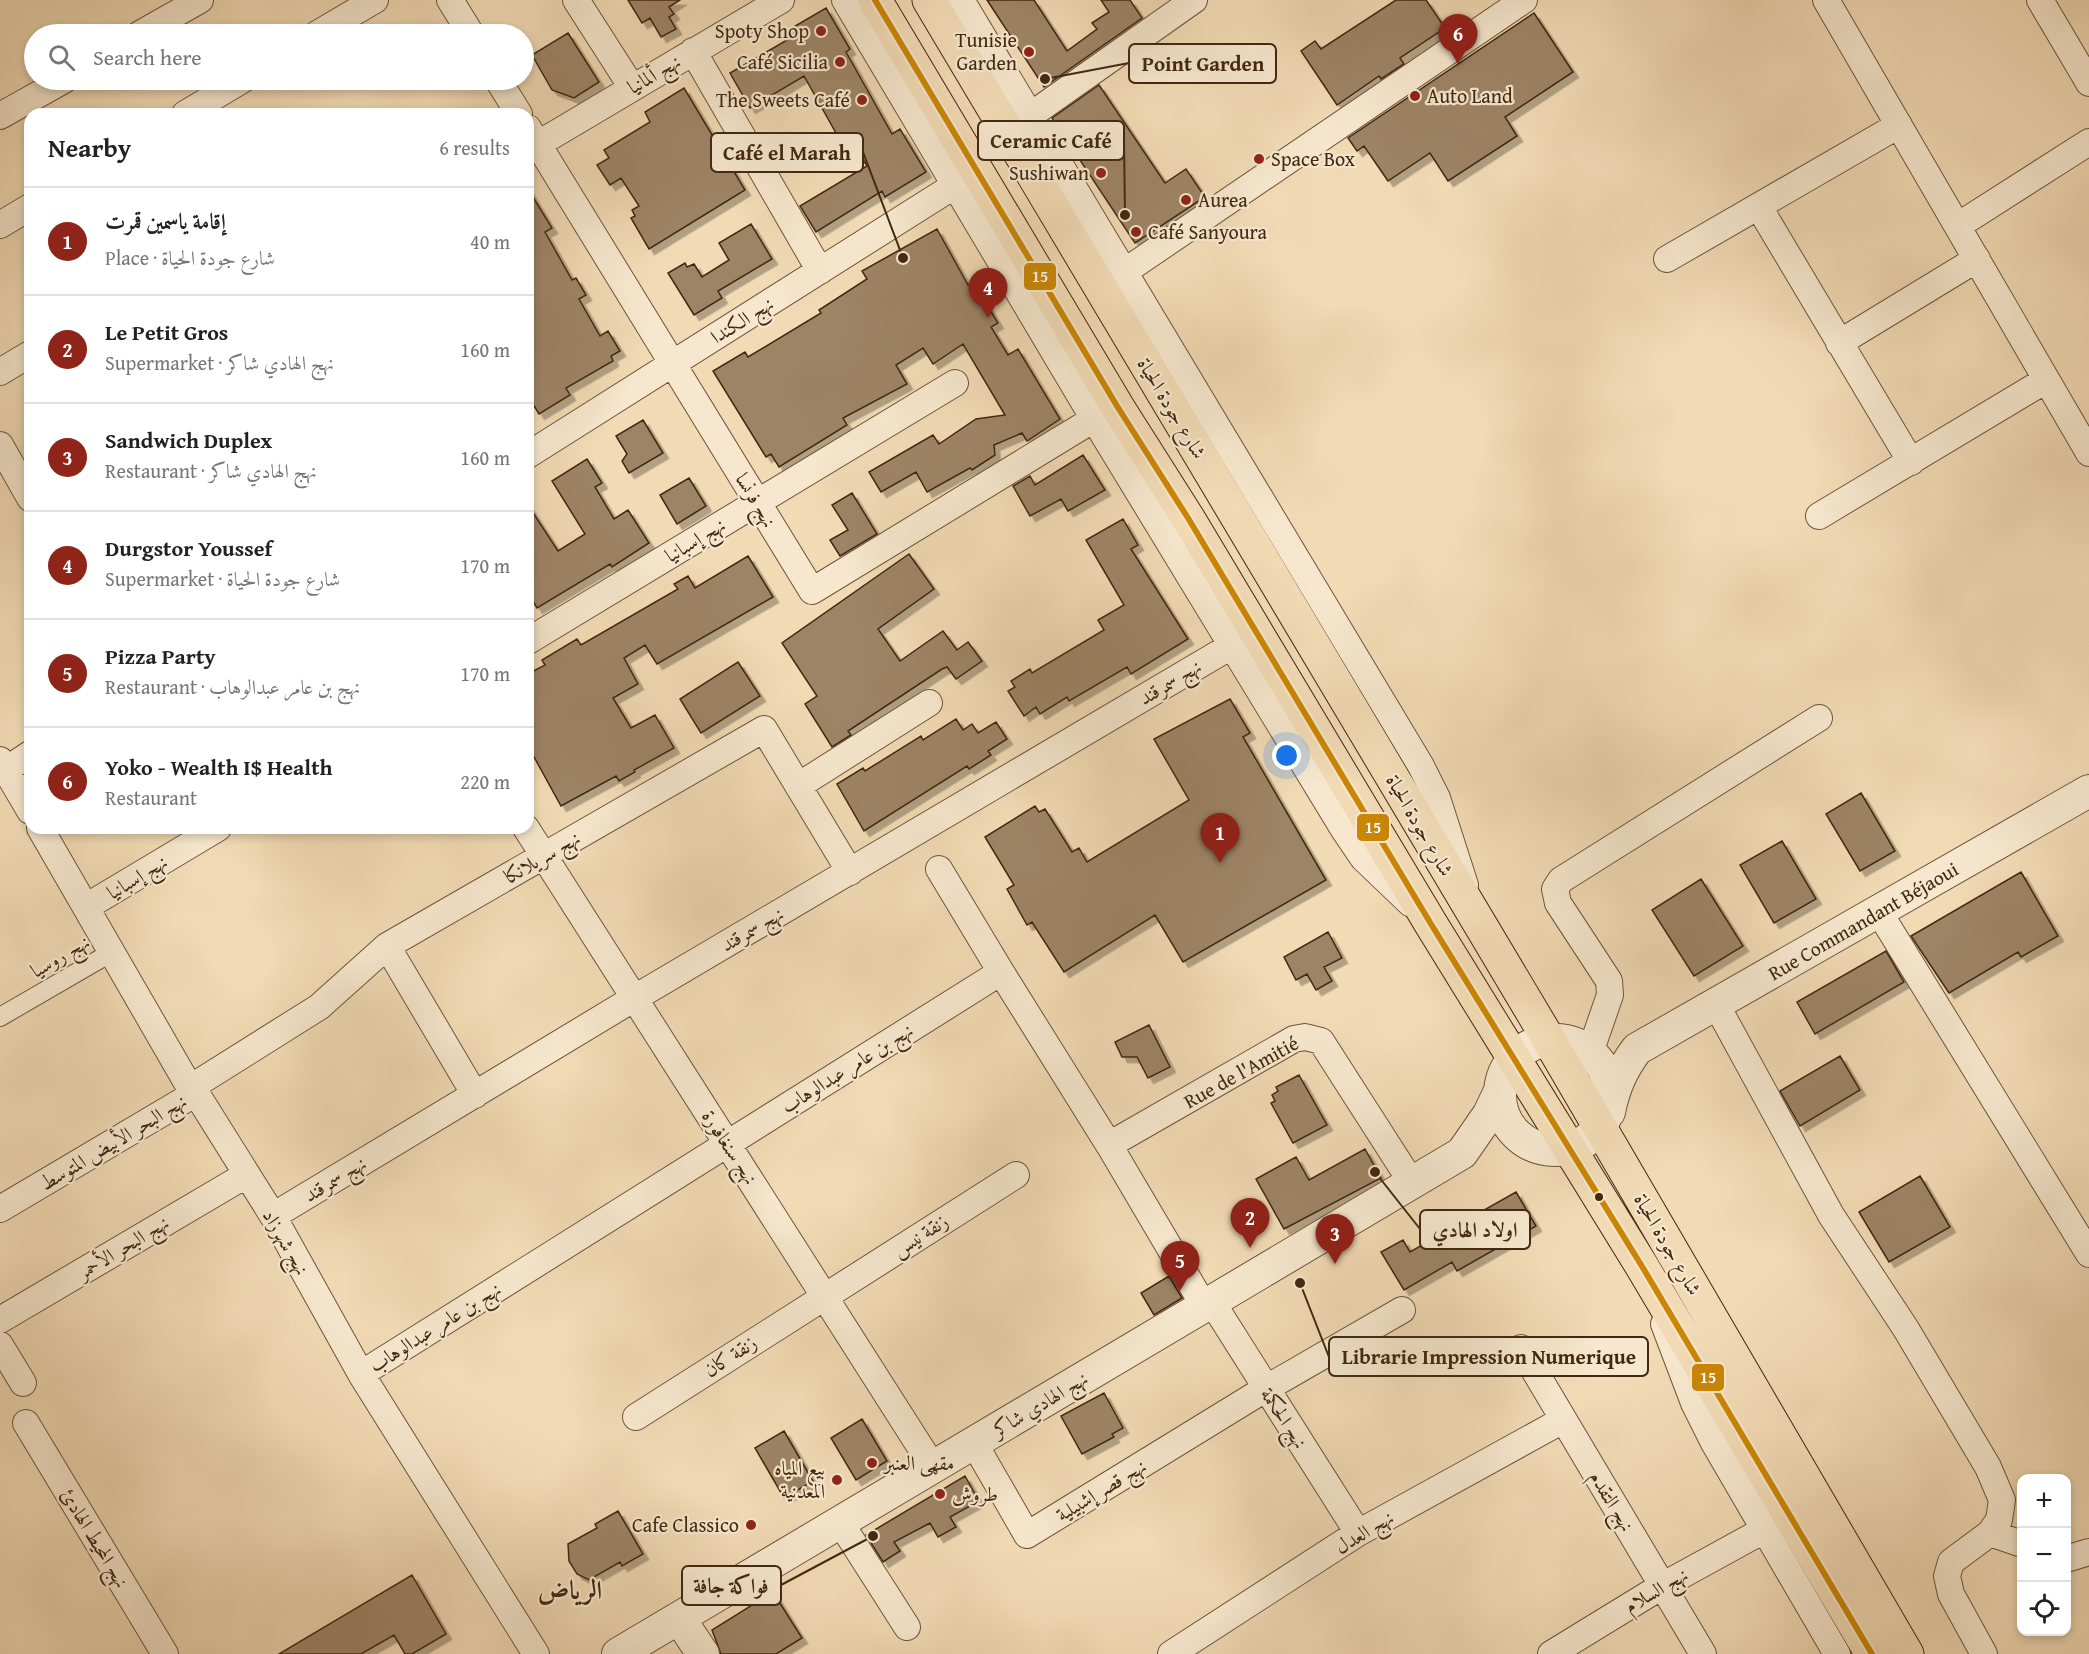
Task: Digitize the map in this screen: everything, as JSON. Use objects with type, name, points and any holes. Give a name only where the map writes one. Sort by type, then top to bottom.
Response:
[{"type":"highway","name":"شارع جودة الحياة","points":[[875,0],[1431,924],[1643,1268],[1872,1654]]},
{"type":"highway","name":"شارع جودة الحياة","points":[[929,0],[1295,611],[1472,914],[1570,1043],[1605,1119],[1907,1654]]},
{"type":"street","points":[[152,24],[172,7],[200,0]]},
{"type":"street","points":[[334,24],[375,0]]},
{"type":"street","points":[[450,0],[465,24]]},
{"type":"street","points":[[576,0],[631,86]]},
{"type":"street","name":"نهج ألمانيا","points":[[534,138],[781,0]]},
{"type":"street","points":[[845,0],[957,184],[1094,419],[1363,858],[1431,924]]},
{"type":"street","points":[[961,0],[1421,766],[1437,798],[1460,862],[1472,914]]},
{"type":"street","points":[[1031,115],[1194,0]]},
{"type":"street","points":[[1124,272],[1524,0]]},
{"type":"street","points":[[1826,0],[1959,225],[2089,453]]},
{"type":"street","points":[[2040,0],[2089,83]]},
{"type":"street","points":[[693,51],[820,271]]},
{"type":"street","points":[[0,116],[46,90]]},
{"type":"street","points":[[195,108],[225,90]]},
{"type":"street","points":[[504,90],[515,108]]},
{"type":"street","points":[[1667,260],[1899,125]]},
{"type":"street","points":[[1959,225],[2089,142]]},
{"type":"street","name":"نهج فرنسا","points":[[534,145],[673,364],[812,591],[1094,419]]},
{"type":"street","name":"نهج الكندا","points":[[534,445],[673,364],[957,184]]},
{"type":"street","points":[[1759,207],[1911,462]]},
{"type":"street","points":[[0,225],[24,211]]},
{"type":"street","points":[[1839,343],[1977,259]]},
{"type":"street","points":[[0,372],[24,358]]},
{"type":"street","points":[[1819,516],[2046,380]]},
{"type":"street","name":"نهج إسبانيا","points":[[534,637],[955,383]]},
{"type":"street","points":[[0,445],[24,487]]},
{"type":"street","name":"نهج سمرقند","points":[[273,1216],[633,999],[1233,645]]},
{"type":"street","points":[[798,786],[929,703]]},
{"type":"street","points":[[1570,1043],[1610,995],[1609,981],[1558,903],[1556,889],[1561,880],[1819,718]]},
{"type":"street","name":"نهج سريلانكا","points":[[193,1091],[319,1007],[387,946],[765,729],[850,872]]},
{"type":"street","points":[[24,756],[3,765],[24,801]]},
{"type":"street","name":"Rue Commandant Béjaoui","points":[[1636,1049],[1717,1006],[2089,791]]},
{"type":"street","name":"نهج شهرزاد","points":[[43,834],[193,1091],[273,1216],[361,1374],[536,1654]]},
{"type":"street","name":"نهج إسبانيا","points":[[86,907],[208,834]]},
{"type":"street","name":"نهج سنغافورة","points":[[529,834],[933,1467]]},
{"type":"street","points":[[939,869],[1208,1304]]},
{"type":"street","points":[[1879,912],[2089,1254]]},
{"type":"street","points":[[387,946],[475,1095]]},
{"type":"street","name":"نهج روسيا","points":[[0,1017],[112,952]]},
{"type":"street","name":"نهج بن عامر عبدالوهاب","points":[[361,1374],[1001,972]]},
{"type":"street","points":[[1717,1006],[1831,1215],[1906,1329],[1988,1467],[2002,1500],[1999,1520],[1990,1533],[1951,1562],[1947,1576],[1952,1594],[1984,1654]]},
{"type":"street","name":"Rue de l'Amitié","points":[[1109,1145],[1293,1040],[1315,1038],[1321,1041],[1412,1183]]},
{"type":"street","points":[[1462,1153],[1489,1114],[1499,1093],[1503,1075],[1513,1058],[1529,1046],[1570,1043],[1636,1049],[1623,1068],[1605,1119],[1587,1141],[1569,1149],[1551,1151],[1533,1146],[1518,1138],[1508,1125],[1501,1110],[1499,1093]]},
{"type":"street","name":"نهج البحر الأبيض المتوسط","points":[[0,1209],[193,1091]]},
{"type":"street","points":[[1462,1153],[1533,1146]]},
{"type":"street","name":"نهج الهادي شاكر","points":[[618,1654],[1462,1153]]},
{"type":"street","name":"نهج البحر الأحمر","points":[[0,1320],[246,1175]]},
{"type":"street","name":"زنقة نيس","points":[[825,1296],[1016,1175]]},
{"type":"street","points":[[1643,1268],[1694,1403],[1764,1530],[1838,1654]]},
{"type":"street","name":"زنقة كان","points":[[636,1417],[825,1296]]},
{"type":"street","name":"نهج الحكمة","points":[[1208,1304],[1358,1533]]},
{"type":"street","points":[[1265,1389],[1402,1310]]},
{"type":"street","points":[[0,1345],[23,1383]]},
{"type":"street","name":"نهج التقدم","points":[[1521,1348],[1703,1654]]},
{"type":"street","name":"نهج قصر إشبيلية","points":[[974,1443],[1027,1535],[1265,1389]]},
{"type":"street","name":"نهج العدل","points":[[1171,1654],[1358,1533],[1563,1420]]},
{"type":"street","name":"نهج المحيط الهادئ","points":[[26,1423],[165,1654]]},
{"type":"street","points":[[840,1522],[907,1627]]},
{"type":"street","name":"نهج السلام","points":[[1551,1654],[1662,1586],[1764,1530]]},
{"type":"street","points":[[1990,1533],[2017,1542]]},
{"type":"street","points":[[2071,1558],[2089,1552]]},
{"type":"street","points":[[679,1618],[703,1654]]},
{"type":"building","points":[[628,0],[680,0],[669,7],[674,14],[669,17],[676,29],[661,37],[650,18],[642,23]]},
{"type":"building","points":[[987,0],[1034,0],[1067,51],[1097,29],[1092,23],[1109,12],[1101,0],[1130,0],[1142,18],[1044,87]]},
{"type":"building","points":[[1396,0],[1426,0],[1445,28],[1400,58],[1404,64],[1381,79],[1379,76],[1337,105],[1301,51],[1315,41],[1321,49]]},
{"type":"building","points":[[826,8],[850,49],[846,52],[892,134],[900,129],[926,172],[885,197],[882,191],[816,232],[800,206],[867,166],[849,137],[841,142],[804,76],[750,108],[730,73],[794,36],[790,29]]},
{"type":"building","points":[[1534,13],[1573,72],[1505,117],[1517,136],[1448,181],[1430,153],[1388,181],[1364,146],[1357,151],[1348,138]]},
{"type":"building","points":[[568,33],[599,82],[574,98],[552,90],[534,58],[534,54]]},
{"type":"building","points":[[1099,85],[1165,183],[1186,169],[1205,197],[1135,243],[1052,118]]},
{"type":"building","points":[[684,88],[745,190],[649,249],[631,218],[635,216],[632,210],[639,206],[621,178],[610,185],[597,165],[609,158],[604,150],[650,122],[645,112]]},
{"type":"building","points":[[534,199],[552,228],[545,232],[572,280],[576,278],[586,295],[579,299],[600,336],[608,331],[620,351],[611,356],[613,361],[566,388],[570,395],[539,414],[534,406]]},
{"type":"building","points":[[751,224],[772,259],[718,291],[722,298],[694,315],[668,273],[685,263],[687,267],[694,264],[702,277],[729,260],[719,243]]},
{"type":"building","points":[[937,229],[968,285],[973,282],[998,323],[991,327],[1008,355],[1018,349],[1060,419],[1027,441],[1022,433],[994,445],[995,455],[972,470],[970,468],[927,492],[916,472],[881,492],[869,472],[933,435],[939,444],[976,419],[1005,415],[963,344],[933,364],[923,348],[896,365],[907,384],[843,418],[847,425],[779,467],[771,454],[766,457],[713,371],[745,352],[748,357],[821,313],[819,310],[867,279],[862,271]]},
{"type":"building","points":[[643,420],[663,453],[629,473],[622,461],[627,454],[616,436]]},
{"type":"building","points":[[1083,455],[1105,490],[1068,511],[1061,499],[1030,516],[1013,486],[1030,476],[1035,485]]},
{"type":"building","points":[[587,459],[602,483],[595,487],[614,519],[628,510],[649,543],[612,567],[610,564],[537,608],[534,603],[534,514],[558,551],[585,534],[552,481]]},
{"type":"building","points":[[689,478],[706,506],[677,524],[660,495]]},
{"type":"building","points":[[852,493],[877,534],[840,556],[830,540],[848,530],[832,505]]},
{"type":"building","points":[[1123,519],[1138,545],[1131,549],[1188,639],[1131,674],[1127,667],[1069,701],[1067,697],[1040,714],[1036,707],[1024,716],[1008,691],[1015,687],[1011,681],[1030,669],[1032,673],[1104,630],[1098,620],[1124,605],[1086,540]]},
{"type":"building","points":[[909,554],[934,589],[878,629],[900,661],[943,631],[957,650],[968,642],[982,661],[956,679],[947,667],[942,669],[848,731],[851,735],[832,747],[805,704],[817,696],[782,643]]},
{"type":"building","points":[[748,556],[773,597],[657,664],[645,645],[624,658],[638,684],[613,698],[631,728],[655,715],[674,748],[619,781],[616,776],[561,806],[534,757],[534,671],[545,665],[542,660],[577,639],[581,645],[678,589],[674,584],[688,576],[695,588]]},
{"type":"building","points":[[738,662],[760,696],[701,733],[680,699]]},
{"type":"building","points":[[1230,699],[1250,733],[1243,737],[1326,880],[1183,962],[1155,915],[1064,972],[1032,922],[1027,925],[1007,889],[1014,885],[985,837],[1035,806],[1039,812],[1045,809],[1072,852],[1079,848],[1087,862],[1189,800],[1154,739]]},
{"type":"building","points":[[956,719],[963,730],[972,724],[978,733],[996,722],[1007,739],[988,751],[991,755],[969,769],[967,766],[864,831],[837,784],[863,768],[865,771],[921,736],[923,740]]},
{"type":"building","points":[[1861,793],[1895,851],[1860,871],[1826,814]]},
{"type":"building","points":[[1782,841],[1816,899],[1774,923],[1740,865]]},
{"type":"building","points":[[2021,872],[2058,936],[2021,957],[2018,952],[1949,993],[1911,936]]},
{"type":"building","points":[[1701,879],[1743,946],[1694,976],[1652,910]]},
{"type":"building","points":[[1328,932],[1342,958],[1324,967],[1332,981],[1316,990],[1307,974],[1296,980],[1284,957]]},
{"type":"building","points":[[1886,951],[1904,982],[1815,1034],[1797,1002]]},
{"type":"building","points":[[1149,1025],[1170,1067],[1148,1078],[1137,1057],[1122,1057],[1115,1042]]},
{"type":"building","points":[[1840,1056],[1860,1090],[1800,1126],[1780,1091]]},
{"type":"building","points":[[1299,1075],[1327,1125],[1293,1143],[1271,1103],[1275,1101],[1272,1095],[1278,1091],[1276,1087]]},
{"type":"building","points":[[1365,1149],[1381,1178],[1284,1229],[1256,1179],[1296,1157],[1309,1180]]},
{"type":"building","points":[[1920,1176],[1950,1227],[1889,1262],[1859,1212]]},
{"type":"building","points":[[1516,1192],[1536,1226],[1457,1271],[1452,1262],[1404,1290],[1381,1252],[1403,1240],[1410,1252]]},
{"type":"building","points":[[1169,1276],[1182,1298],[1154,1315],[1141,1293]]},
{"type":"building","points":[[1104,1393],[1123,1428],[1112,1434],[1114,1437],[1082,1454],[1061,1416]]},
{"type":"building","points":[[862,1419],[887,1461],[856,1480],[831,1438]]},
{"type":"building","points":[[784,1431],[813,1481],[784,1498],[755,1448]]},
{"type":"building","points":[[965,1476],[979,1501],[950,1517],[956,1527],[938,1537],[930,1523],[894,1542],[900,1551],[883,1562],[866,1535]]},
{"type":"building","points":[[618,1511],[643,1554],[622,1566],[620,1562],[589,1580],[577,1574],[569,1561],[568,1544],[597,1528],[595,1524]]},
{"type":"building","points":[[412,1575],[446,1634],[412,1654],[405,1654],[394,1635],[361,1654],[279,1654]]},
{"type":"building","points":[[773,1592],[802,1638],[776,1654],[721,1654],[712,1630]]},
{"type":"transit line","name":"15","points":[[875,0],[1117,406],[1188,518],[1431,924],[1643,1268],[1872,1654]]},
{"type":"place","name":"Spoty Shop","points":[[821,31]]},
{"type":"place","name":"Tunisie Garden","points":[[1029,52]]},
{"type":"place","name":"Café Sicilia","points":[[840,62]]},
{"type":"place","name":"Yoko - Wealth I$ Health","points":[[1458,64]]},
{"type":"place","name":"Point Garden","points":[[1045,79]]},
{"type":"place","name":"Auto Land","points":[[1415,96]]},
{"type":"place","name":"The Sweets Café","points":[[862,100]]},
{"type":"place","name":"Space Box","points":[[1259,159]]},
{"type":"place","name":"Sushiwan","points":[[1101,173]]},
{"type":"place","name":"Aurea","points":[[1186,200]]},
{"type":"place","name":"Ceramic Café","points":[[1125,215]]},
{"type":"place","name":"Café Sanyoura","points":[[1136,232]]},
{"type":"place","name":"Café el Marah","points":[[903,258]]},
{"type":"place","name":"Durgstor Youssef","points":[[988,318]]},
{"type":"place","name":"إقامة ياسمين قمرت","points":[[1220,863]]},
{"type":"place","name":"اولاد الهادي","points":[[1375,1172]]},
{"type":"place","name":"Le Petit Gros","points":[[1250,1248]]},
{"type":"place","name":"Sandwich Duplex","points":[[1335,1264]]},
{"type":"place","name":"Librarie Impression Numerique","points":[[1300,1283]]},
{"type":"place","name":"Pizza Party","points":[[1180,1291]]},
{"type":"place","name":"مقهى العنبر","points":[[872,1463]]},
{"type":"place","name":"بيع المياه المعدنية","points":[[837,1480]]},
{"type":"place","name":"طروش","points":[[940,1494]]},
{"type":"place","name":"Cafe Classico","points":[[751,1525]]},
{"type":"place","name":"فواكة جافة","points":[[873,1536]]},
{"type":"district","name":"الرياض","points":[[570,1590]]}]
